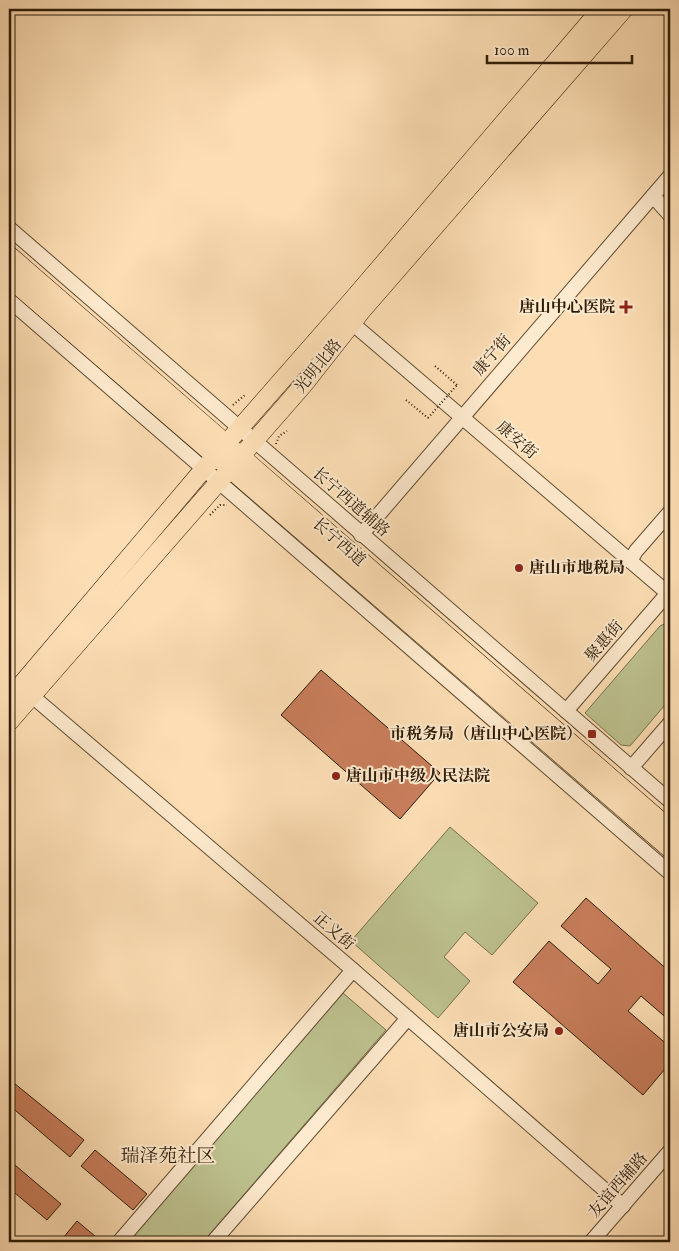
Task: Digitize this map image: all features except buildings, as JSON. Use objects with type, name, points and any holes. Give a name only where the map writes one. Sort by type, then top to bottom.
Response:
[{"type":"main road","name":"光明北路","points":[[9,722],[20,693],[203,470],[221,449],[247,434],[305,383],[346,318],[601,9]]},
{"type":"main road","name":"光明北路","points":[[346,318],[624,9]]},
{"type":"main road","name":"长宁西道","points":[[9,255],[235,462],[670,849]]},
{"type":"main road","name":"长宁西道","points":[[9,278],[221,449]]},
{"type":"main road","name":"光明北路","points":[[20,693],[218,483],[235,462],[247,434]]},
{"type":"main road","name":"长宁西道","points":[[235,462],[670,829]]},
{"type":"street","name":"康宁街","points":[[361,534],[670,176]]},
{"type":"street","points":[[653,196],[670,208]]},
{"type":"street","points":[[653,196],[670,215]]},
{"type":"street","name":"长宁西道辅路","points":[[9,228],[670,801]]},
{"type":"street","points":[[9,300],[670,873]]},
{"type":"street","name":"康安街","points":[[346,318],[669,594]]},
{"type":"street","points":[[630,561],[636,551],[670,512]]},
{"type":"street","points":[[630,561],[670,518]]},
{"type":"street","name":"聚惠街","points":[[566,711],[669,594]]},
{"type":"street","name":"正义街","points":[[20,693],[353,970],[623,1206]]},
{"type":"street","points":[[631,768],[670,723]]},
{"type":"street","points":[[119,1242],[353,970]]},
{"type":"street","points":[[213,1242],[408,1018]]},
{"type":"street","name":"友谊西辅路","points":[[591,1242],[670,1151]]},
{"type":"path","points":[[406,400],[428,418],[458,385],[435,366]]},
{"type":"path","points":[[215,406],[235,405],[245,395]]},
{"type":"path","points":[[210,515],[220,505],[244,505]]},
{"type":"green space","points":[[669,622],[670,699],[630,746],[621,745],[585,713],[660,626]]},
{"type":"green space","points":[[450,827],[538,903],[492,955],[465,932],[444,957],[470,981],[438,1018],[351,941]]},
{"type":"green space","points":[[343,993],[386,1030],[203,1242],[126,1242]]},
{"type":"place","name":"唐山中心医院","points":[[626,307]]},
{"type":"place","name":"唐山市地税局","points":[[519,568]]},
{"type":"place","name":"市税务局（唐山中心医院）","points":[[592,734]]},
{"type":"place","name":"唐山市中级人民法院","points":[[336,776]]},
{"type":"place","name":"唐山市公安局","points":[[559,1031]]},
{"type":"district","name":"瑞泽苑社区","points":[[168,1156]]}]
